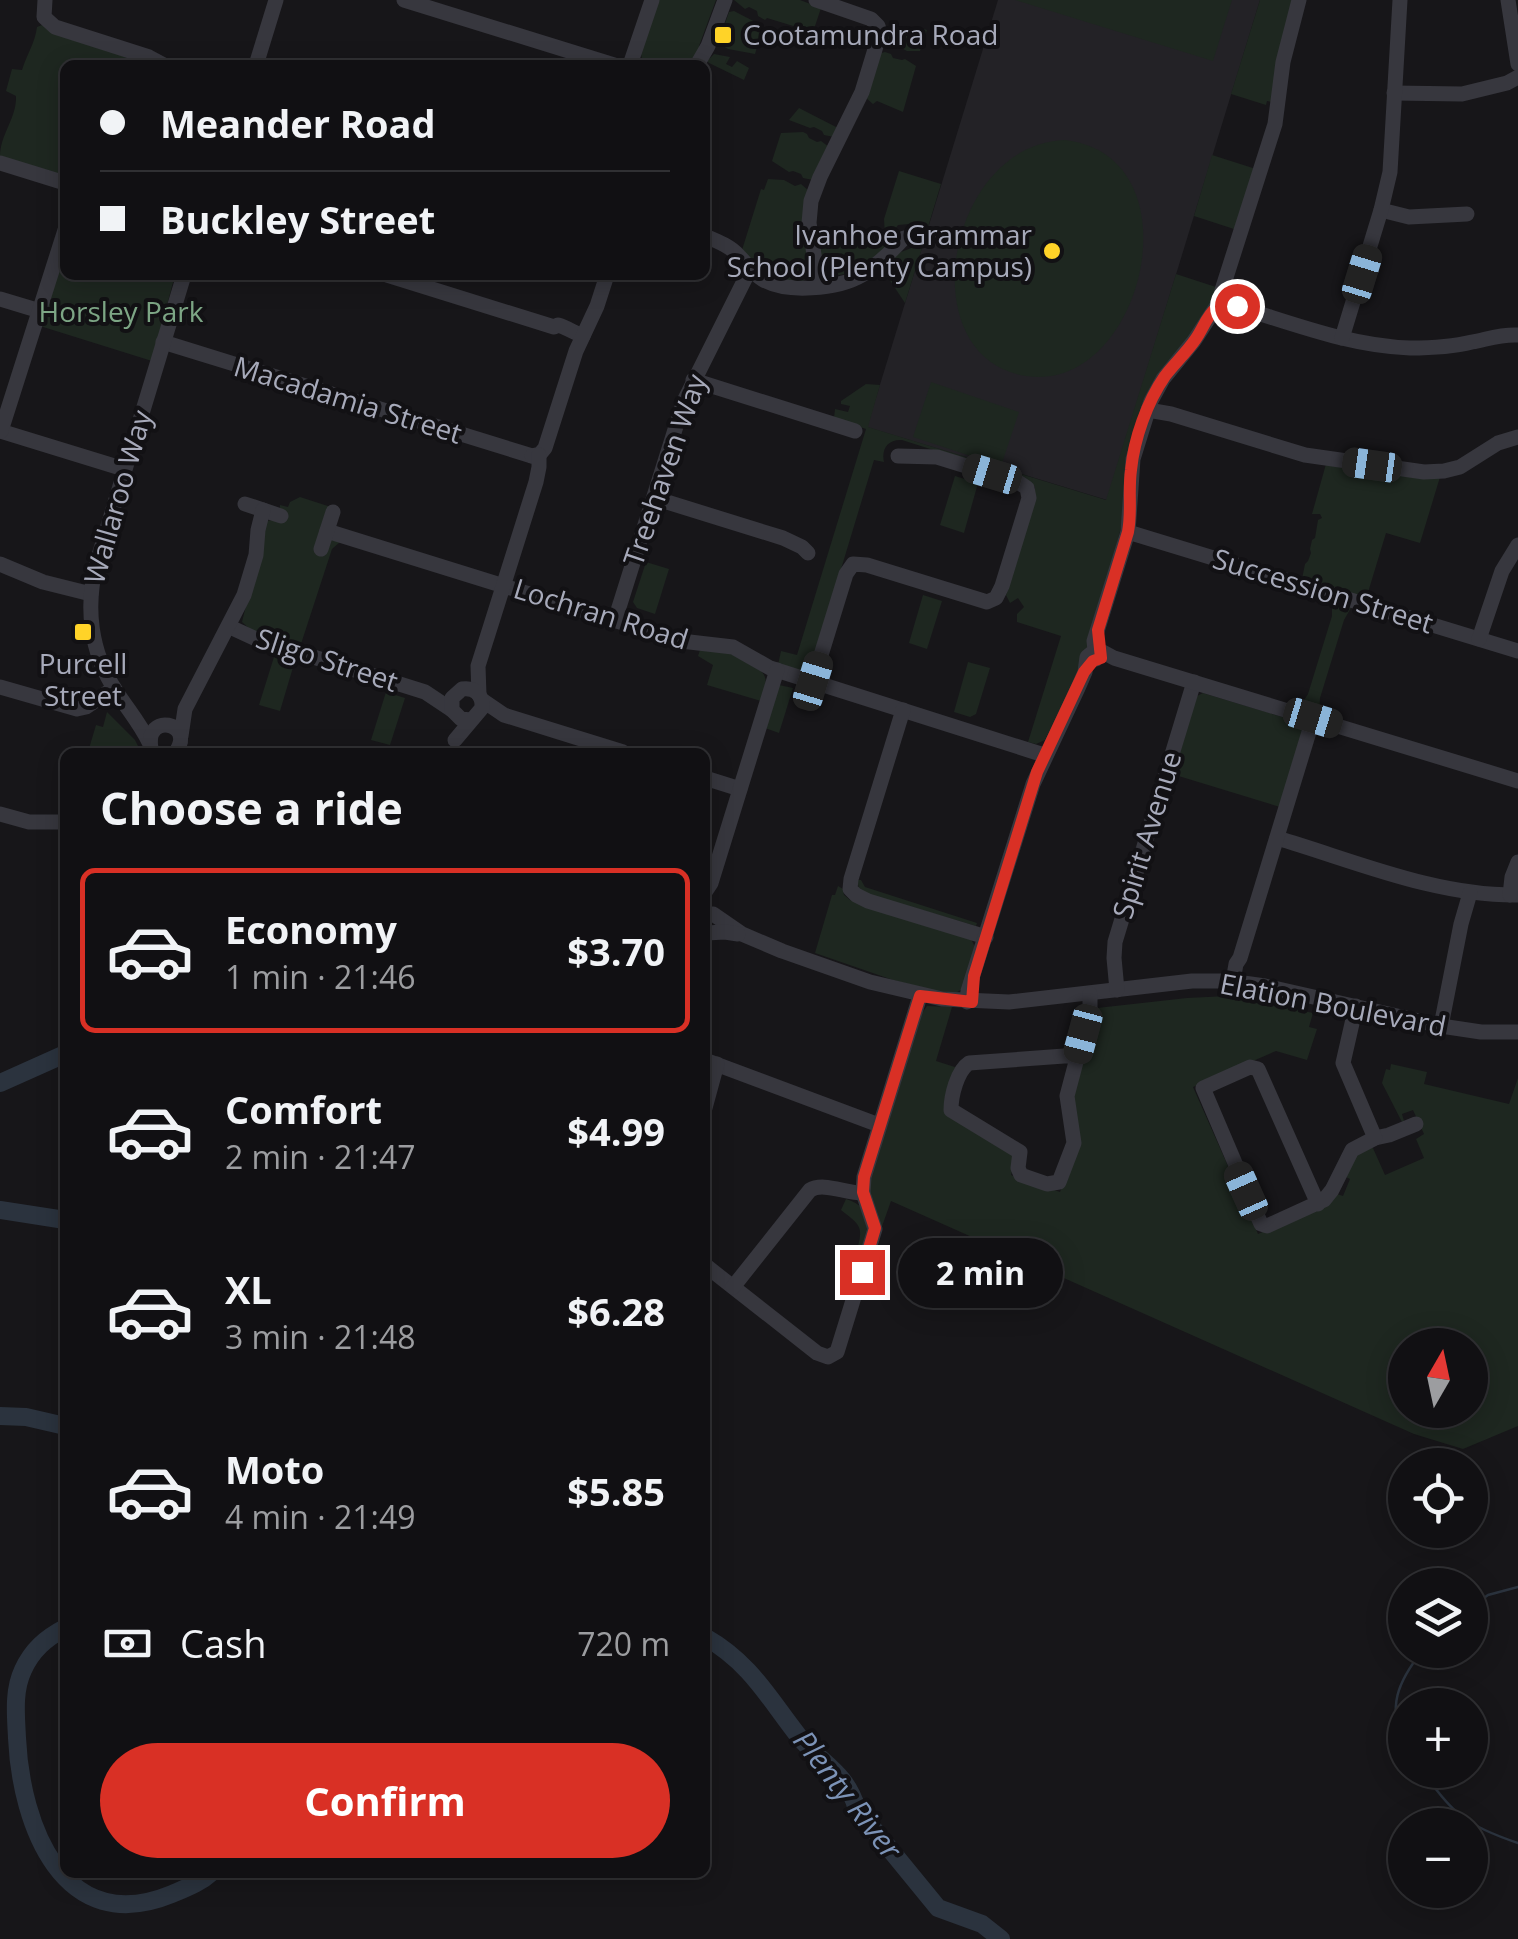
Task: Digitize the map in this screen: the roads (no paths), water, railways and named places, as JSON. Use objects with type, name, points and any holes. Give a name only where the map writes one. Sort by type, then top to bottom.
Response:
[{"type":"street","points":[[258,60],[276,0]]},
{"type":"street","points":[[404,0],[598,60]]},
{"type":"street","points":[[634,60],[652,0]]},
{"type":"street","points":[[700,60],[725,0]]},
{"type":"street","points":[[816,0],[871,19],[880,33],[862,92],[812,201],[810,235],[819,286]]},
{"type":"street","points":[[1225,304],[1226,282],[1275,124],[1299,0]]},
{"type":"street","points":[[1342,338],[1381,210],[1391,161],[1400,0]]},
{"type":"street","points":[[1508,0],[1518,64]]},
{"type":"street","points":[[45,8],[55,27],[155,60]]},
{"type":"street","points":[[1394,92],[1462,94],[1514,81]]},
{"type":"street","points":[[0,163],[60,181]]},
{"type":"street","points":[[1381,210],[1408,216],[1467,214]]},
{"type":"street","points":[[710,238],[729,248],[764,280],[798,289],[863,274],[904,238]]},
{"type":"street","points":[[60,246],[1,431],[124,470]]},
{"type":"street","name":"Treehaven Way","points":[[615,620],[693,380],[750,269]]},
{"type":"street","name":"Wallaroo Way","points":[[151,748],[104,671],[91,624],[91,594],[96,562],[183,280]]},
{"type":"street","points":[[404,280],[578,334]]},
{"type":"street","points":[[463,716],[451,702],[478,666],[536,482],[536,460],[547,444],[578,334],[597,306],[605,280]]},
{"type":"street","points":[[0,299],[40,311]]},
{"type":"street","points":[[1101,652],[1128,532],[1131,468],[1149,407],[1168,373],[1216,307],[1225,304],[1380,346],[1426,348],[1518,335]]},
{"type":"street","name":"Macadamia Street","points":[[164,342],[536,460]]},
{"type":"street","points":[[693,380],[855,431]]},
{"type":"street","points":[[1149,407],[1164,408],[1171,414],[1306,455],[1424,472],[1460,467],[1498,443],[1518,437]]},
{"type":"street","points":[[813,681],[846,574],[853,564],[867,564],[991,602],[1002,586],[1029,498],[1027,488],[937,457],[898,456]]},
{"type":"street","points":[[654,498],[783,538],[808,554]]},
{"type":"street","points":[[245,504],[281,516]]},
{"type":"street","points":[[179,742],[186,708],[242,602],[263,510]]},
{"type":"street","points":[[321,549],[332,512]]},
{"type":"street","name":"Lochran Road","points":[[326,531],[688,642],[733,647],[777,670],[1044,756]]},
{"type":"street","name":"Succession Street","points":[[1128,532],[1518,651]]},
{"type":"street","points":[[1480,639],[1502,571],[1518,545]]},
{"type":"street","points":[[0,564],[43,582],[91,594]]},
{"type":"street","name":"Sligo Street","points":[[230,626],[256,638],[426,692],[463,716]]},
{"type":"street","points":[[710,934],[742,934],[849,975],[920,996],[970,1002],[972,984],[1033,784],[1084,672],[1086,658],[1101,652],[1518,781]]},
{"type":"street","points":[[453,746],[463,716],[482,708],[478,666]]},
{"type":"street","points":[[710,881],[777,670]]},
{"type":"street","name":"Spirit Avenue","points":[[1117,990],[1115,942],[1194,682]]},
{"type":"street","points":[[0,687],[77,709],[114,688]]},
{"type":"street","points":[[460,690],[470,689],[504,715]]},
{"type":"street","name":"Sligo Street","points":[[426,692],[460,690]]},
{"type":"street","points":[[152,748],[150,734],[186,708]]},
{"type":"street","points":[[903,710],[850,889],[856,896],[986,937]]},
{"type":"street","points":[[134,714],[174,727],[179,742]]},
{"type":"street","points":[[463,716],[504,715],[610,748]]},
{"type":"street","points":[[1236,981],[1313,718]]},
{"type":"street","points":[[710,780],[740,789]]},
{"type":"street","points":[[0,814],[29,822],[60,822]]},
{"type":"street","points":[[1277,838],[1466,892],[1515,893],[1512,877],[1518,865]]},
{"type":"street","points":[[1442,1026],[1466,892]]},
{"type":"street","points":[[710,911],[742,934]]},
{"type":"street","name":"Elation Boulevard","points":[[970,1002],[1009,1002],[1205,980],[1236,981],[1442,1026],[1518,1032]]},
{"type":"street","points":[[1078,1054],[969,1063],[960,1072],[951,1110],[1020,1152],[1020,1175],[1056,1184],[1062,1178],[1074,1144],[1067,1096],[1090,1009],[1090,994]]},
{"type":"street","points":[[710,1270],[816,1353],[833,1356],[875,1228],[863,1192],[864,1177],[920,996]]},
{"type":"street","points":[[1356,1006],[1344,1063],[1374,1138]]},
{"type":"street","points":[[711,1062],[879,1125]]},
{"type":"street","points":[[1318,1204],[1258,1069],[1250,1066],[1203,1088],[1261,1224],[1268,1226],[1318,1204],[1329,1196],[1352,1150],[1416,1124]]},
{"type":"street","points":[[733,1287],[810,1190],[821,1186],[863,1192]]},
{"type":"waterway","name":"Plenty River","points":[[0,1083],[60,1056]]},
{"type":"waterway","name":"Plenty River","points":[[0,1210],[60,1219]]},
{"type":"waterway","name":"Plenty River","points":[[0,1416],[60,1425]]},
{"type":"waterway","points":[[1488,1595],[1518,1587]]},
{"type":"waterway","name":"Plenty River","points":[[60,1631],[31,1656],[20,1678],[16,1704],[20,1772],[28,1805],[39,1837],[60,1871]]},
{"type":"waterway","name":"Plenty River","points":[[710,1640],[747,1670],[800,1738],[840,1777],[857,1809],[938,1908],[982,1924],[1001,1939]]},
{"type":"waterway","points":[[1400,1688],[1410,1668]]},
{"type":"waterway","points":[[1435,1788],[1462,1817],[1518,1843]]},
{"type":"waterway","name":"Plenty River","points":[[67,1878],[102,1901],[134,1904],[172,1894],[204,1878]]},
{"type":"place","name":"Cootamundra Road","points":[[723,35]]},
{"type":"place","name":"Ivanhoe Grammar School (Plenty Campus)","points":[[1052,251]]},
{"type":"place","name":"Purcell Street","points":[[83,632]]},
{"type":"park label","name":"Horsley Park","points":[[121,312]]}]
